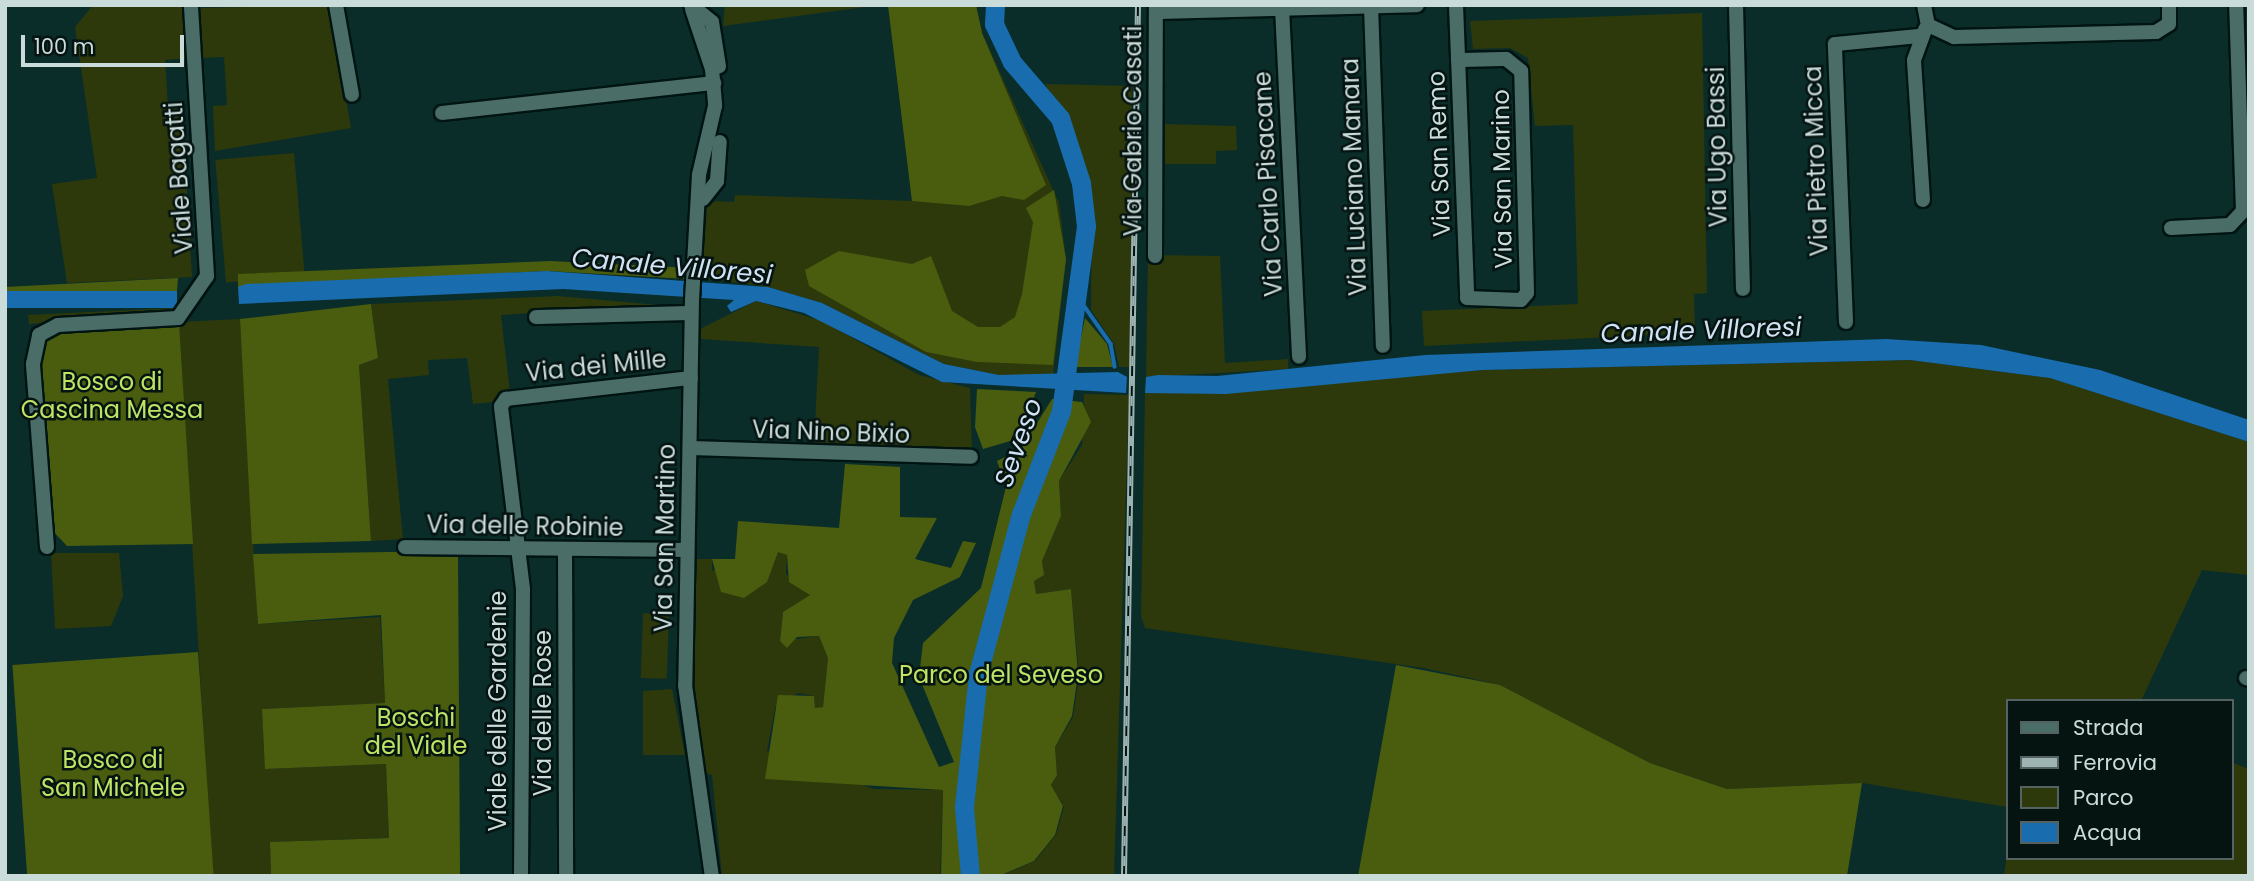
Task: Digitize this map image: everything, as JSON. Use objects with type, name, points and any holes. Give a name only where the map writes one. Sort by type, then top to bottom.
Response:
[{"type":"street","name":"Viale Bagatti","points":[[47,547],[33,364],[39,335],[58,325],[178,318],[207,276],[191,5]]},
{"type":"street","points":[[336,5],[352,95]]},
{"type":"street","points":[[1156,9],[1417,5]]},
{"type":"street","name":"Via San Remo","points":[[1455,5],[1469,300]]},
{"type":"street","name":"Via Ugo Bassi","points":[[1736,5],[1743,289]]},
{"type":"street","points":[[1923,200],[1914,60],[1924,31],[1924,5]]},
{"type":"street","points":[[1924,31],[1954,37],[2156,32],[2169,21],[2169,5]]},
{"type":"street","points":[[2171,228],[2230,225],[2244,211],[2236,5]]},
{"type":"street","name":"Via Luciano Manara","points":[[1371,6],[1383,346]]},
{"type":"street","name":"Via San Martino","points":[[692,7],[714,83],[712,136],[699,175],[703,199],[693,277],[685,550],[686,705],[712,876]]},
{"type":"street","name":"Via San Martino","points":[[692,7],[712,22],[722,88],[717,181],[703,199]]},
{"type":"street","name":"Via Carlo Pisacane","points":[[1282,8],[1299,357]]},
{"type":"street","name":"Via Gabrio Casati","points":[[1155,256],[1156,9]]},
{"type":"street","name":"Via Pietro Micca","points":[[1846,322],[1835,44],[1924,31]]},
{"type":"street","name":"Via San Marino","points":[[1458,60],[1513,61],[1522,79],[1527,293],[1521,300],[1469,300]]},
{"type":"street","points":[[442,113],[714,83]]},
{"type":"street","points":[[536,317],[692,306]]},
{"type":"street","name":"Via dei Mille","points":[[506,399],[691,378]]},
{"type":"street","name":"Viale delle Gardenie","points":[[506,399],[499,415],[514,547],[523,589],[520,876]]},
{"type":"street","name":"Via Nino Bixio","points":[[690,448],[971,457]]},
{"type":"street","name":"Via delle Robinie","points":[[405,547],[685,550]]},
{"type":"street","name":"Via delle Rose","points":[[565,549],[566,876]]},
{"type":"green space","points":[[93,5],[187,5],[189,58],[165,60],[168,107],[182,107],[192,277],[67,283],[52,184],[97,178],[75,27]]},
{"type":"green space","points":[[330,5],[351,128],[215,151],[213,106],[227,105],[224,57],[200,58],[197,8]]},
{"type":"green space","points":[[725,5],[880,5],[723,26]]},
{"type":"green space","points":[[888,5],[976,5],[982,33],[1059,203],[1066,259],[1053,375],[999,375],[944,364],[822,303],[768,287],[702,278],[707,207],[715,201],[734,202],[735,195],[912,201]]},
{"type":"green space","points":[[888,5],[976,5],[982,33],[1046,185],[1024,200],[1002,196],[969,206],[912,201]]},
{"type":"green space","points":[[1702,13],[1707,293],[1694,294],[1695,333],[1424,346],[1422,311],[1578,304],[1573,125],[1535,126],[1528,58],[1510,48],[1473,49],[1470,21]]},
{"type":"green space","points":[[1045,84],[1132,86],[1130,367],[1119,367],[1114,344],[1091,310],[1092,205],[1075,142]]},
{"type":"green space","points":[[1164,124],[1236,126],[1237,150],[1216,151],[1216,164],[1164,164]]},
{"type":"green space","points":[[294,153],[305,276],[226,282],[215,160]]},
{"type":"green space","points":[[1054,190],[1066,259],[1053,365],[977,362],[926,352],[809,286],[805,270],[839,251],[912,264],[931,256],[952,311],[978,327],[1000,327],[1015,317],[1022,294],[1033,222],[1026,208]]},
{"type":"green space","points":[[1148,255],[1220,256],[1225,363],[1288,359],[1288,369],[1146,377]]},
{"type":"green space","points":[[550,261],[691,268],[689,279],[547,271],[238,287],[238,274]]},
{"type":"green space","points":[[178,278],[177,291],[5,296],[5,287]]},
{"type":"green space","points":[[558,296],[658,305],[501,315],[510,393],[493,402],[473,404],[467,358],[428,360],[429,375],[388,379],[403,539],[371,541],[359,365],[378,358],[371,304]]},
{"type":"green space","points":[[756,301],[822,321],[919,375],[970,388],[972,452],[814,444],[819,347],[701,339],[700,329]]},
{"type":"green space","points":[[371,304],[378,358],[359,365],[371,541],[252,544],[240,319]]},
{"type":"green space","points":[[177,308],[178,312],[29,324],[28,315]]},
{"type":"green space","points":[[1085,318],[1107,344],[1113,367],[1075,367]]},
{"type":"green space","points":[[240,319],[258,624],[380,617],[385,703],[262,709],[266,769],[386,764],[389,838],[270,842],[271,876],[212,876],[179,322]]},
{"type":"green space","name":"Bosco di Cascina Messa","points":[[179,322],[193,544],[67,546],[50,528],[37,364],[44,338],[50,331]]},
{"type":"green space","points":[[1910,360],[2050,378],[2249,442],[2249,575],[2202,570],[2142,699],[2006,699],[2006,807],[1862,783],[1727,789],[1650,763],[1500,685],[1424,668],[1145,628],[1141,616],[1145,393],[1482,370]]},
{"type":"green space","points":[[977,389],[1036,392],[1017,439],[983,449],[975,427]]},
{"type":"green space","points":[[1084,394],[1129,395],[1114,876],[1000,876],[1035,861],[1056,835],[1064,807],[1051,785],[1057,775],[1055,747],[1073,717],[1079,676],[1071,589],[1036,594],[1034,581],[1043,575],[1042,561],[1061,516],[1059,481],[1082,445]]},
{"type":"green space","name":"Parco del Seveso","points":[[1052,399],[1082,402],[1091,422],[1059,481],[1061,516],[1042,561],[1044,575],[1034,581],[1036,594],[1071,589],[1078,674],[1072,716],[1055,747],[1057,775],[1051,785],[1063,806],[1055,835],[1034,861],[999,876],[941,876],[943,790],[765,779],[778,695],[814,696],[815,708],[823,707],[828,658],[819,636],[797,637],[787,648],[780,641],[783,612],[810,595],[789,582],[787,555],[778,552],[767,582],[744,598],[721,592],[712,559],[735,559],[738,521],[839,528],[845,464],[900,467],[900,517],[937,518],[915,559],[951,568],[963,541],[976,543],[960,577],[913,600],[894,638],[892,663],[939,767],[954,762],[919,677],[923,643],[981,588],[1006,487],[997,461],[1021,449]]},
{"type":"green space","name":"Boschi del Viale","points":[[458,551],[460,876],[271,876],[270,842],[389,838],[386,764],[265,769],[262,709],[385,703],[381,615],[258,624],[253,554]]},
{"type":"green space","points":[[778,551],[787,555],[786,574],[810,595],[783,612],[780,641],[819,636],[828,658],[823,707],[815,709],[814,696],[798,693],[775,708],[767,751],[874,789],[943,790],[940,876],[722,876],[712,775],[704,773],[693,697],[692,559],[712,559],[712,571]]},
{"type":"green space","points":[[51,553],[119,553],[123,596],[111,626],[55,629]]},
{"type":"green space","points":[[643,613],[669,614],[667,679],[641,678]]},
{"type":"green space","name":"Bosco di San Michele","points":[[198,652],[214,875],[27,876],[12,665]]},
{"type":"green space","points":[[1396,665],[1500,685],[1650,763],[1727,789],[1862,783],[1847,876],[1358,876]]},
{"type":"green space","points":[[672,689],[685,755],[643,755],[643,691]]},
{"type":"green space","points":[[2233,763],[2249,769],[2249,876],[2004,876],[2006,860],[2233,860]]},
{"type":"water","points":[[547,271],[768,287],[822,303],[944,364],[999,375],[1118,372],[1127,377],[1126,393],[942,382],[804,313],[756,301],[731,312],[727,306],[734,300],[563,289],[239,304],[238,287],[246,284]]},
{"type":"water","points":[[5,291],[177,291],[177,308],[5,308]]},
{"type":"water","name":"Canale Villoresi","points":[[1886,339],[1981,345],[2100,370],[2249,420],[2249,442],[2050,378],[1910,360],[1482,370],[1226,394],[1145,393],[1146,377],[1158,375],[1217,376],[1425,355]]},
{"type":"waterway","name":"Seveso","points":[[970,876],[964,807],[978,674],[1021,514],[1061,411],[1086,226],[1081,183],[1060,118],[1012,62],[994,24],[995,5]]},
{"type":"waterway","points":[[1076,294],[1111,344],[1115,367]]},
{"type":"railway","points":[[1124,876],[1138,5]]}]
